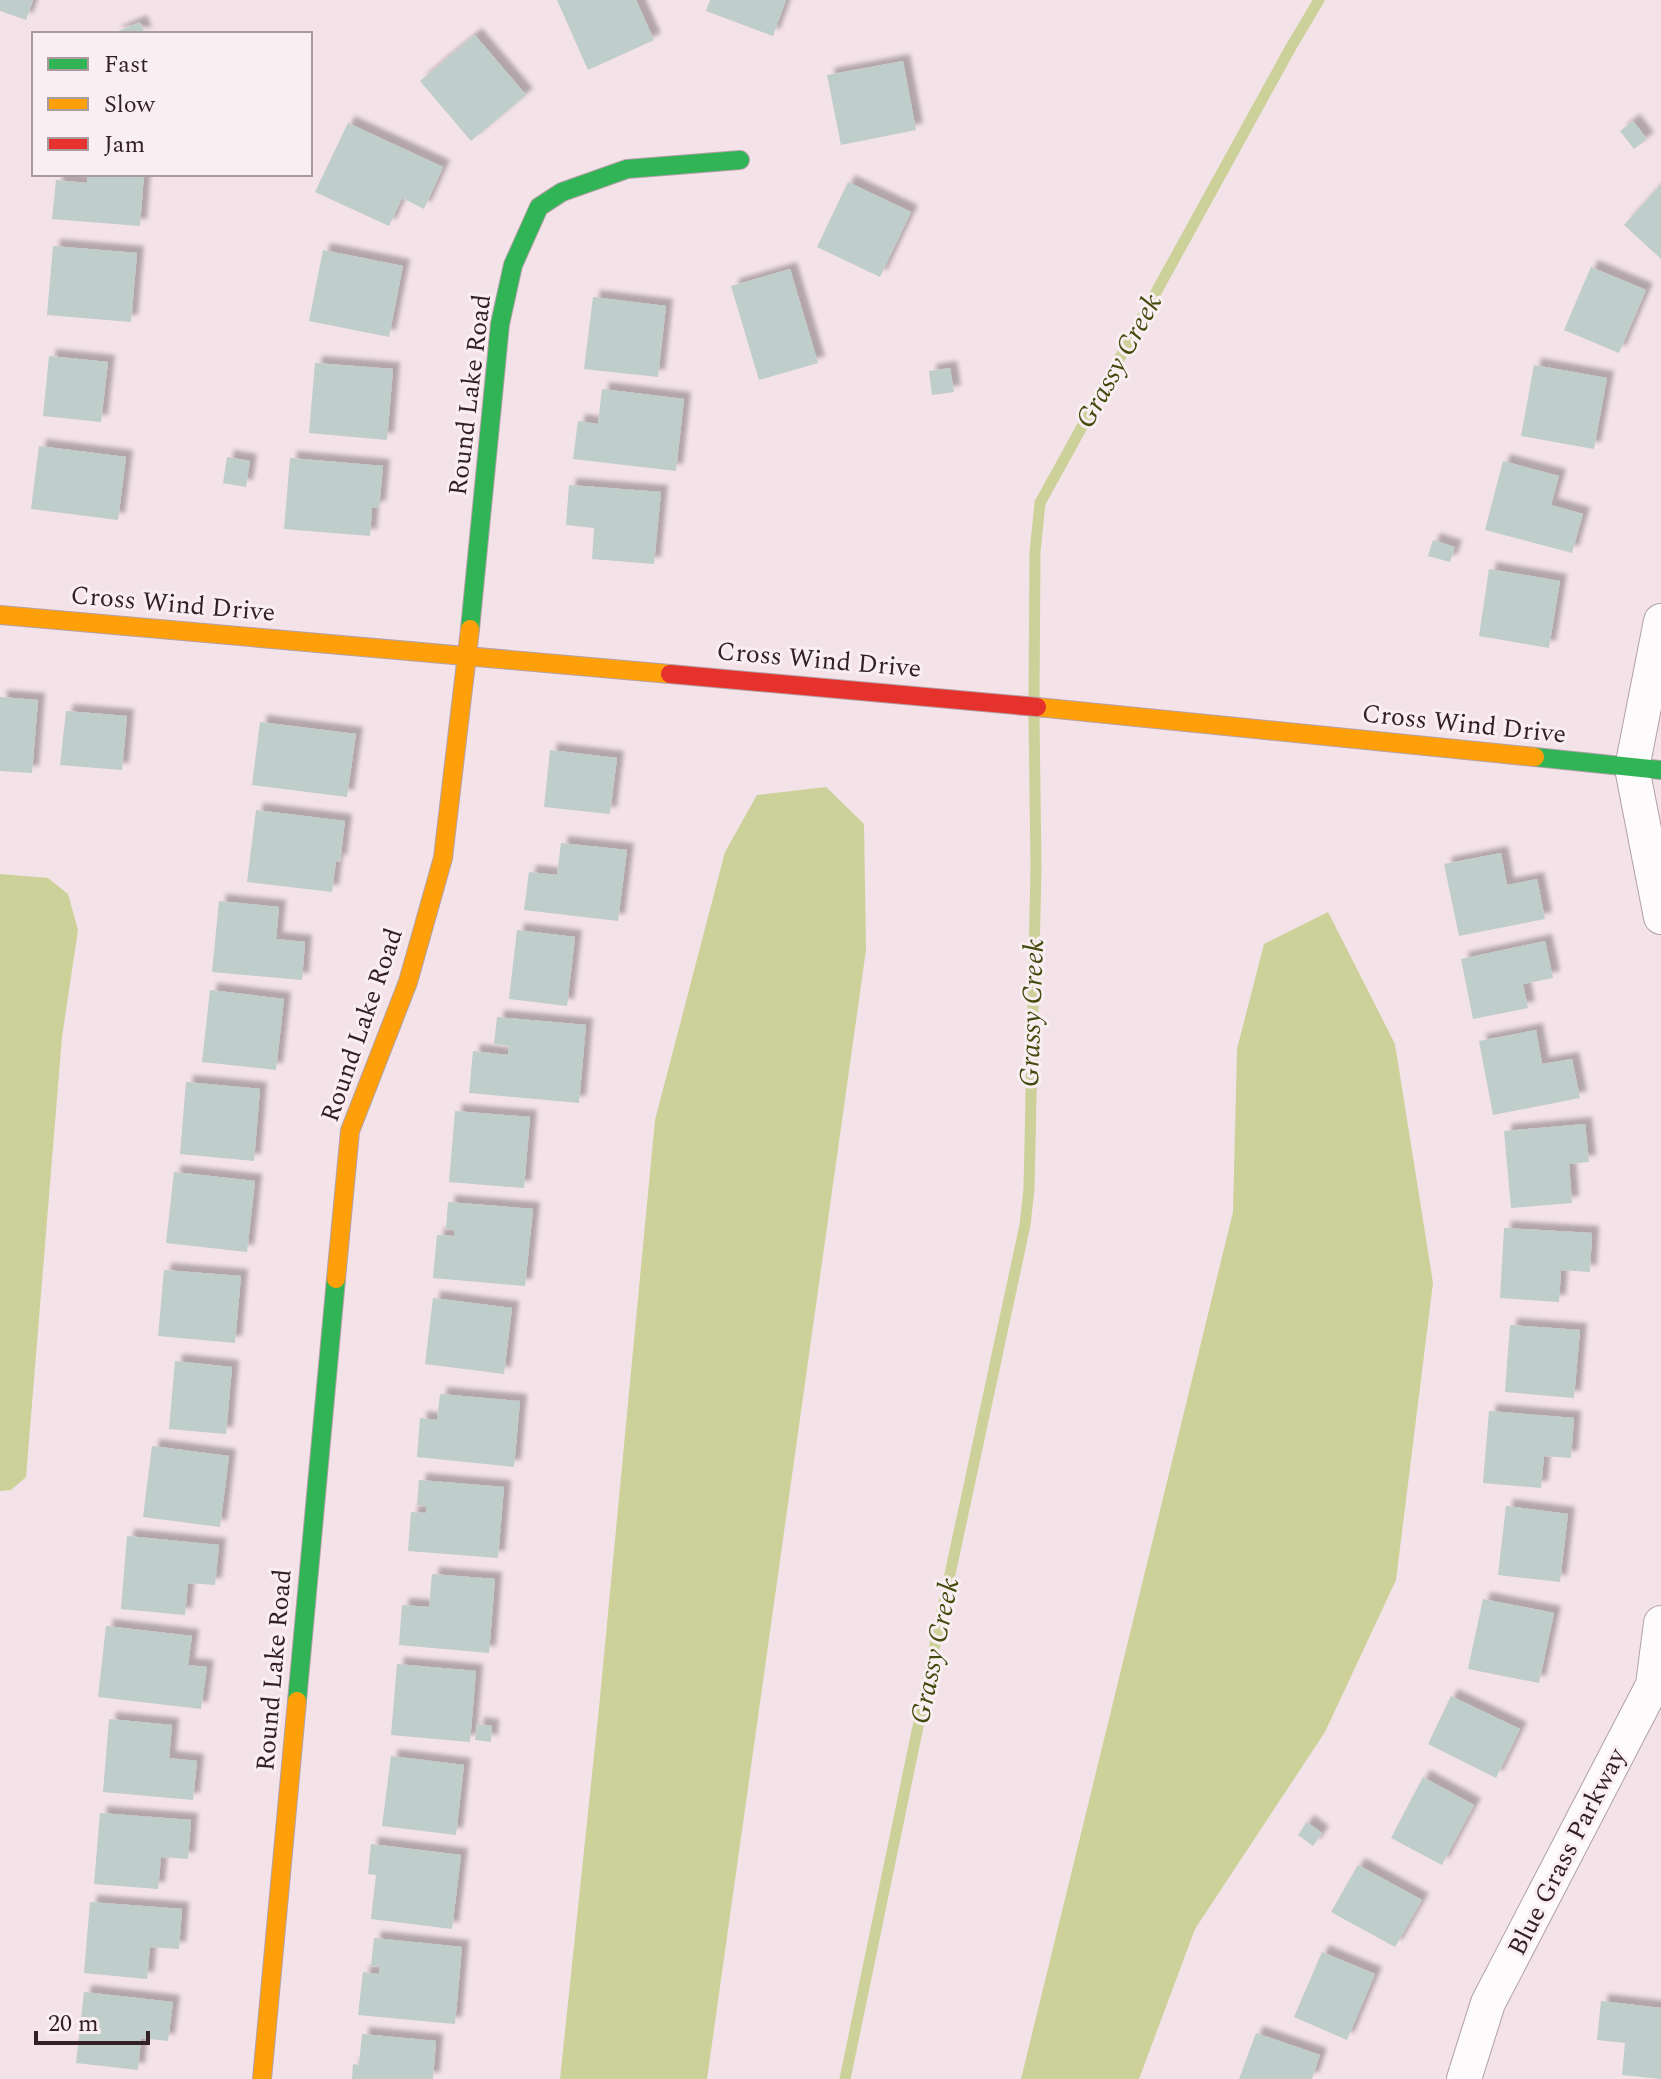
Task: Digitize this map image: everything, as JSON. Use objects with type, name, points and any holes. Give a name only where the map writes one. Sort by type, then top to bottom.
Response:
[{"type":"street","name":"Round Lake Road","points":[[262,2079],[350,1131],[408,982],[443,858],[468,655],[500,324],[513,265],[539,207],[562,192],[627,169],[740,160]]},
{"type":"street","name":"Cross Wind Drive","points":[[0,615],[968,700],[1647,769]]},
{"type":"street","points":[[1661,621],[1647,769],[1661,917]]},
{"type":"street","name":"Blue Grass Parkway","points":[[1464,2079],[1488,2003],[1653,1685],[1661,1623]]},
{"type":"shaded area","points":[[826,787],[864,824],[866,950],[707,2079],[560,2079],[655,1120],[725,852],[757,795]]},
{"type":"shaded area","points":[[0,874],[48,878],[68,894],[78,930],[62,1037],[26,1477],[11,1490],[0,1491]]},
{"type":"shaded area","points":[[1328,912],[1395,1044],[1433,1283],[1396,1580],[1325,1732],[1195,1929],[1139,2079],[1021,2079],[1233,1212],[1237,1049],[1264,944]]},
{"type":"building","points":[[0,0],[33,0],[26,20],[0,11]]},
{"type":"building","points":[[557,0],[636,0],[654,40],[588,70]]},
{"type":"building","points":[[710,0],[786,0],[773,36],[706,11]]},
{"type":"building","points":[[140,22],[144,32],[117,32]]},
{"type":"building","points":[[475,35],[526,95],[471,141],[420,81]]},
{"type":"building","points":[[903,61],[916,130],[841,145],[827,75]]},
{"type":"building","points":[[1633,121],[1647,139],[1634,149],[1620,131]]},
{"type":"building","points":[[348,123],[443,167],[424,209],[402,198],[389,226],[315,192]]},
{"type":"building","points":[[87,176],[144,176],[140,226],[52,219],[56,180],[87,183]]},
{"type":"building","points":[[848,182],[911,212],[880,277],[817,247]]},
{"type":"building","points":[[1661,184],[1661,259],[1624,225]]},
{"type":"building","points":[[53,246],[137,253],[131,322],[47,315]]},
{"type":"building","points":[[323,250],[403,266],[389,337],[309,321]]},
{"type":"building","points":[[1591,267],[1646,290],[1619,353],[1564,330]]},
{"type":"building","points":[[790,269],[818,363],[759,380],[731,286]]},
{"type":"building","points":[[593,297],[666,306],[658,377],[584,369]]},
{"type":"building","points":[[49,356],[108,362],[101,422],[43,416]]},
{"type":"building","points":[[315,363],[393,369],[387,440],[309,433]]},
{"type":"building","points":[[1534,365],[1607,378],[1594,449],[1521,436]]},
{"type":"building","points":[[950,368],[954,392],[932,395],[929,371]]},
{"type":"building","points":[[602,389],[684,399],[676,471],[573,459],[578,421],[598,424]]},
{"type":"building","points":[[39,446],[126,457],[118,520],[31,509]]},
{"type":"building","points":[[227,457],[250,461],[246,487],[223,483]]},
{"type":"building","points":[[290,458],[383,466],[379,508],[372,508],[370,536],[284,529]]},
{"type":"building","points":[[1503,461],[1559,476],[1551,505],[1583,514],[1572,553],[1485,530]]},
{"type":"building","points":[[569,485],[661,492],[654,564],[592,559],[594,528],[566,525]]},
{"type":"building","points":[[1433,540],[1455,547],[1450,562],[1428,556]]},
{"type":"building","points":[[1489,569],[1560,581],[1549,648],[1479,636]]},
{"type":"building","points":[[0,697],[38,700],[32,773],[0,771]]},
{"type":"building","points":[[66,711],[127,716],[122,770],[60,765]]},
{"type":"building","points":[[260,722],[356,734],[347,797],[252,785]]},
{"type":"building","points":[[550,750],[617,758],[610,814],[544,807]]},
{"type":"building","points":[[256,810],[345,821],[340,862],[336,861],[332,892],[247,882]]},
{"type":"building","points":[[561,843],[627,850],[618,921],[524,910],[529,872],[557,875]]},
{"type":"building","points":[[1501,853],[1507,885],[1537,879],[1545,919],[1459,936],[1444,864]]},
{"type":"building","points":[[219,901],[279,907],[276,939],[305,942],[302,980],[212,972]]},
{"type":"building","points":[[517,930],[575,937],[567,1006],[509,999]]},
{"type":"building","points":[[1545,941],[1553,978],[1523,984],[1528,1008],[1473,1019],[1461,959]]},
{"type":"building","points":[[210,990],[284,999],[276,1070],[202,1062]]},
{"type":"building","points":[[497,1017],[586,1025],[579,1103],[469,1093],[473,1051],[508,1055],[509,1046],[494,1044]]},
{"type":"building","points":[[1536,1030],[1542,1064],[1572,1059],[1580,1098],[1493,1115],[1479,1041]]},
{"type":"building","points":[[186,1082],[260,1089],[254,1161],[180,1154]]},
{"type":"building","points":[[455,1111],[530,1117],[524,1188],[449,1182]]},
{"type":"building","points":[[1585,1124],[1589,1162],[1569,1164],[1572,1203],[1511,1208],[1504,1131]]},
{"type":"building","points":[[174,1172],[255,1181],[247,1252],[166,1243]]},
{"type":"building","points":[[448,1202],[533,1209],[525,1286],[433,1278],[437,1235],[454,1236],[454,1230],[446,1229]]},
{"type":"building","points":[[1504,1228],[1592,1233],[1590,1272],[1561,1270],[1559,1302],[1500,1298]]},
{"type":"building","points":[[164,1270],[241,1276],[235,1343],[158,1336]]},
{"type":"building","points":[[433,1298],[512,1308],[504,1374],[425,1364]]},
{"type":"building","points":[[1510,1325],[1580,1330],[1574,1398],[1505,1392]]},
{"type":"building","points":[[175,1361],[232,1367],[226,1434],[169,1429]]},
{"type":"building","points":[[440,1394],[520,1401],[514,1467],[417,1457],[420,1418],[437,1420]]},
{"type":"building","points":[[1489,1411],[1574,1418],[1571,1458],[1544,1456],[1541,1488],[1483,1483]]},
{"type":"building","points":[[152,1446],[229,1456],[220,1527],[143,1517]]},
{"type":"building","points":[[419,1480],[504,1487],[498,1558],[408,1551],[411,1512],[426,1513],[426,1506],[417,1505]]},
{"type":"building","points":[[1506,1506],[1568,1514],[1560,1582],[1498,1575]]},
{"type":"building","points":[[127,1536],[219,1545],[215,1585],[188,1583],[185,1615],[121,1609]]},
{"type":"building","points":[[432,1574],[495,1579],[489,1653],[399,1645],[402,1605],[429,1607]]},
{"type":"building","points":[[1483,1599],[1554,1613],[1539,1683],[1468,1669]]},
{"type":"building","points":[[106,1626],[192,1636],[188,1665],[207,1667],[201,1709],[98,1697]]},
{"type":"building","points":[[397,1664],[476,1671],[470,1742],[391,1735]]},
{"type":"building","points":[[1451,1696],[1520,1729],[1496,1778],[1428,1744]]},
{"type":"building","points":[[109,1719],[172,1725],[169,1758],[197,1761],[193,1800],[103,1792]]},
{"type":"building","points":[[477,1724],[492,1726],[491,1742],[475,1740]]},
{"type":"building","points":[[391,1756],[464,1765],[456,1835],[382,1826]]},
{"type":"building","points":[[1423,1777],[1474,1805],[1442,1865],[1391,1838]]},
{"type":"building","points":[[100,1813],[191,1820],[188,1859],[161,1857],[158,1889],[94,1884]]},
{"type":"building","points":[[1307,1822],[1322,1833],[1313,1846],[1298,1835]]},
{"type":"building","points":[[371,1844],[461,1855],[452,1929],[371,1919],[376,1875],[368,1874]]},
{"type":"building","points":[[1358,1865],[1422,1900],[1395,1947],[1331,1912]]},
{"type":"building","points":[[90,1902],[182,1909],[179,1949],[150,1947],[147,1979],[84,1973]]},
{"type":"building","points":[[374,1938],[462,1947],[455,2024],[358,2015],[363,1972],[379,1974],[380,1967],[371,1966]]},
{"type":"building","points":[[1322,1952],[1375,1974],[1347,2040],[1294,2017]]},
{"type":"building","points":[[84,1992],[173,2002],[168,2041],[141,2038],[138,2070],[76,2063]]},
{"type":"building","points":[[1601,2001],[1661,2008],[1661,2079],[1622,2075],[1625,2043],[1597,2040]]},
{"type":"building","points":[[1256,2033],[1320,2055],[1312,2079],[1239,2079]]},
{"type":"building","points":[[362,2034],[436,2041],[433,2079],[352,2079],[353,2064],[359,2065]]},
{"type":"waterway","name":"Grassy Creek","points":[[1034,699],[1035,552],[1040,503],[1319,0]]},
{"type":"waterway","name":"Grassy Creek","points":[[845,2079],[1025,1225],[1029,1189],[1036,867],[1034,716]]},
{"type":"traffic: fast","points":[[470,629],[500,324],[513,265],[539,207],[562,192],[627,169],[740,160]]},
{"type":"traffic: fast","points":[[1535,757],[1661,770]]},
{"type":"traffic: fast","points":[[297,1701],[336,1279]]},
{"type":"traffic: slow","points":[[0,615],[670,674]]},
{"type":"traffic: slow","points":[[336,1279],[350,1131],[408,982],[443,858],[470,629]]},
{"type":"traffic: slow","points":[[1037,707],[1535,757]]},
{"type":"traffic: slow","points":[[262,2079],[297,1701]]},
{"type":"traffic: jam","points":[[670,674],[1037,707]]}]
